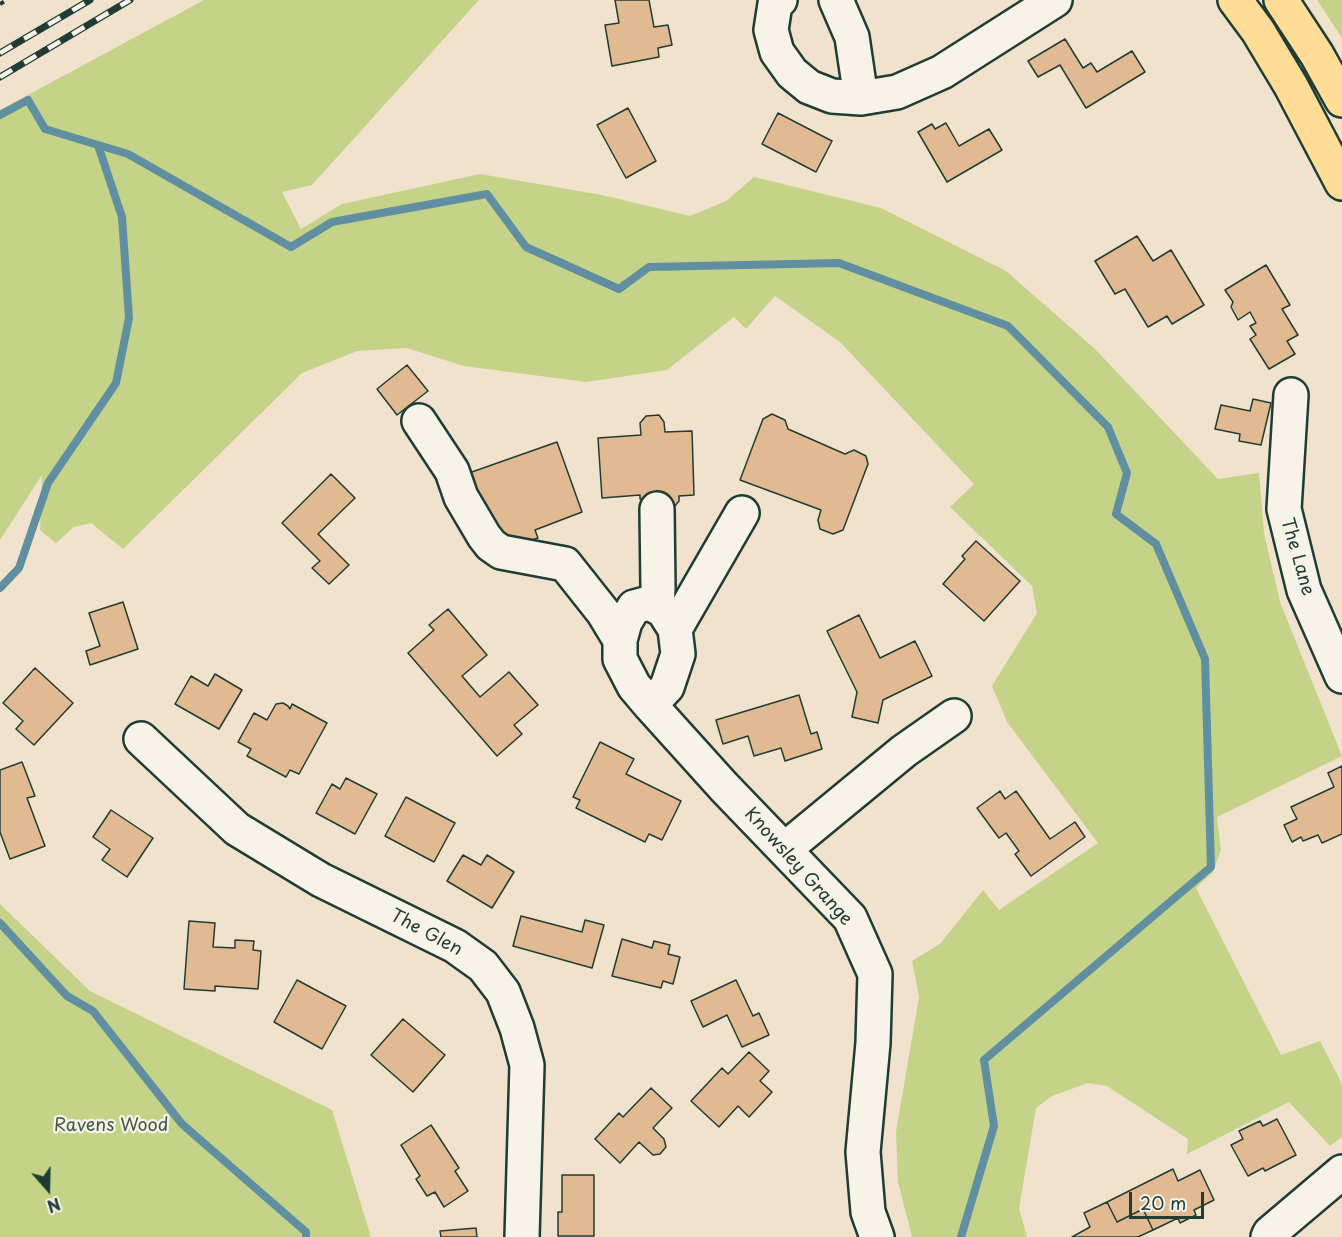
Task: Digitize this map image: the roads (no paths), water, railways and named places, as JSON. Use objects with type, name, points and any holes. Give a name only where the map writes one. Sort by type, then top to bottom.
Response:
[{"type":"highway","points":[[1235,0],[1258,31],[1291,86],[1342,183]]},
{"type":"highway","points":[[1281,0],[1317,55],[1342,100]]},
{"type":"street","points":[[780,0],[776,4],[771,30],[777,52],[792,73],[808,87],[832,96],[861,98],[897,92],[942,72],[1055,0]]},
{"type":"street","points":[[836,0],[852,37],[861,98]]},
{"type":"street","name":"The Lane","points":[[1291,395],[1284,509],[1304,590],[1342,676]]},
{"type":"street","points":[[419,421],[452,471],[461,497],[491,544],[501,552],[565,564],[603,612],[620,640]]},
{"type":"street","points":[[650,705],[667,687],[678,654],[658,588],[657,509]]},
{"type":"street","points":[[666,618],[742,513]]},
{"type":"street","points":[[620,640],[625,622],[634,607],[649,603],[666,618]]},
{"type":"street","name":"Knowsley Grange","points":[[620,640],[620,659],[634,686],[724,787],[850,918],[875,974],[873,1043],[863,1152],[868,1212],[877,1237]]},
{"type":"street","points":[[785,849],[904,751],[954,716]]},
{"type":"street","name":"The Glen","points":[[141,740],[237,829],[321,880],[455,945],[483,966],[503,992],[518,1028],[527,1065],[522,1237]]},
{"type":"street","points":[[1268,1237],[1342,1172]]},
{"type":"waterway","points":[[0,115],[28,100],[45,129],[128,154],[291,247],[332,222],[487,194],[526,247],[619,289],[649,267],[839,263],[1008,326],[1108,427],[1127,473],[1116,514],[1156,544],[1205,659],[1211,867],[984,1060],[994,1126],[961,1237]]},
{"type":"waterway","points":[[0,588],[19,568],[48,483],[116,383],[129,318],[122,217],[98,145]]},
{"type":"waterway","points":[[0,923],[67,996],[93,1011],[182,1124],[306,1232],[306,1237]]},
{"type":"railway","points":[[0,53],[90,0]]},
{"type":"railway","points":[[0,77],[130,0]]},
{"type":"park label","name":"Ravens Wood","points":[[111,1126]]}]
